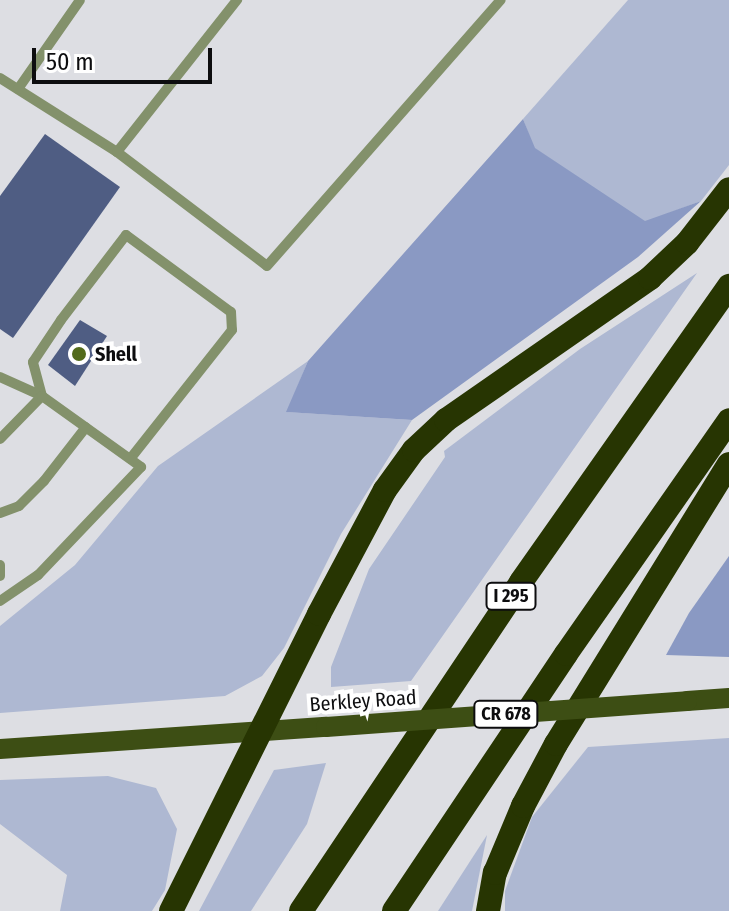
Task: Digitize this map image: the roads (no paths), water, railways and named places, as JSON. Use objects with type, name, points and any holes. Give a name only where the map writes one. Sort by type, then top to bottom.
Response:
[{"type":"highway","points":[[171,911],[385,490],[414,450],[469,403],[650,278],[687,243],[729,189]]},
{"type":"highway","name":"I 295","points":[[301,911],[539,556],[729,286]]},
{"type":"highway","points":[[394,911],[566,654],[729,420]]},
{"type":"highway","points":[[488,911],[495,873],[523,806],[556,744],[729,464]]},
{"type":"main road","name":"Berkley Road","points":[[0,749],[729,698]]},
{"type":"lane","points":[[18,89],[80,0]]},
{"type":"lane","points":[[117,152],[237,0]]},
{"type":"lane","points":[[0,78],[117,152],[267,266],[501,0]]},
{"type":"lane","points":[[42,396],[33,362],[126,235],[231,312],[232,330],[130,459]]},
{"type":"lane","points":[[0,377],[42,396],[141,467],[38,575],[0,601]]},
{"type":"lane","points":[[0,439],[42,396]]},
{"type":"lane","points":[[0,513],[19,506],[28,498],[86,427]]},
{"type":"lane","points":[[0,565],[0,576]]},
{"type":"place","name":"Shell","points":[[79,354]]}]
